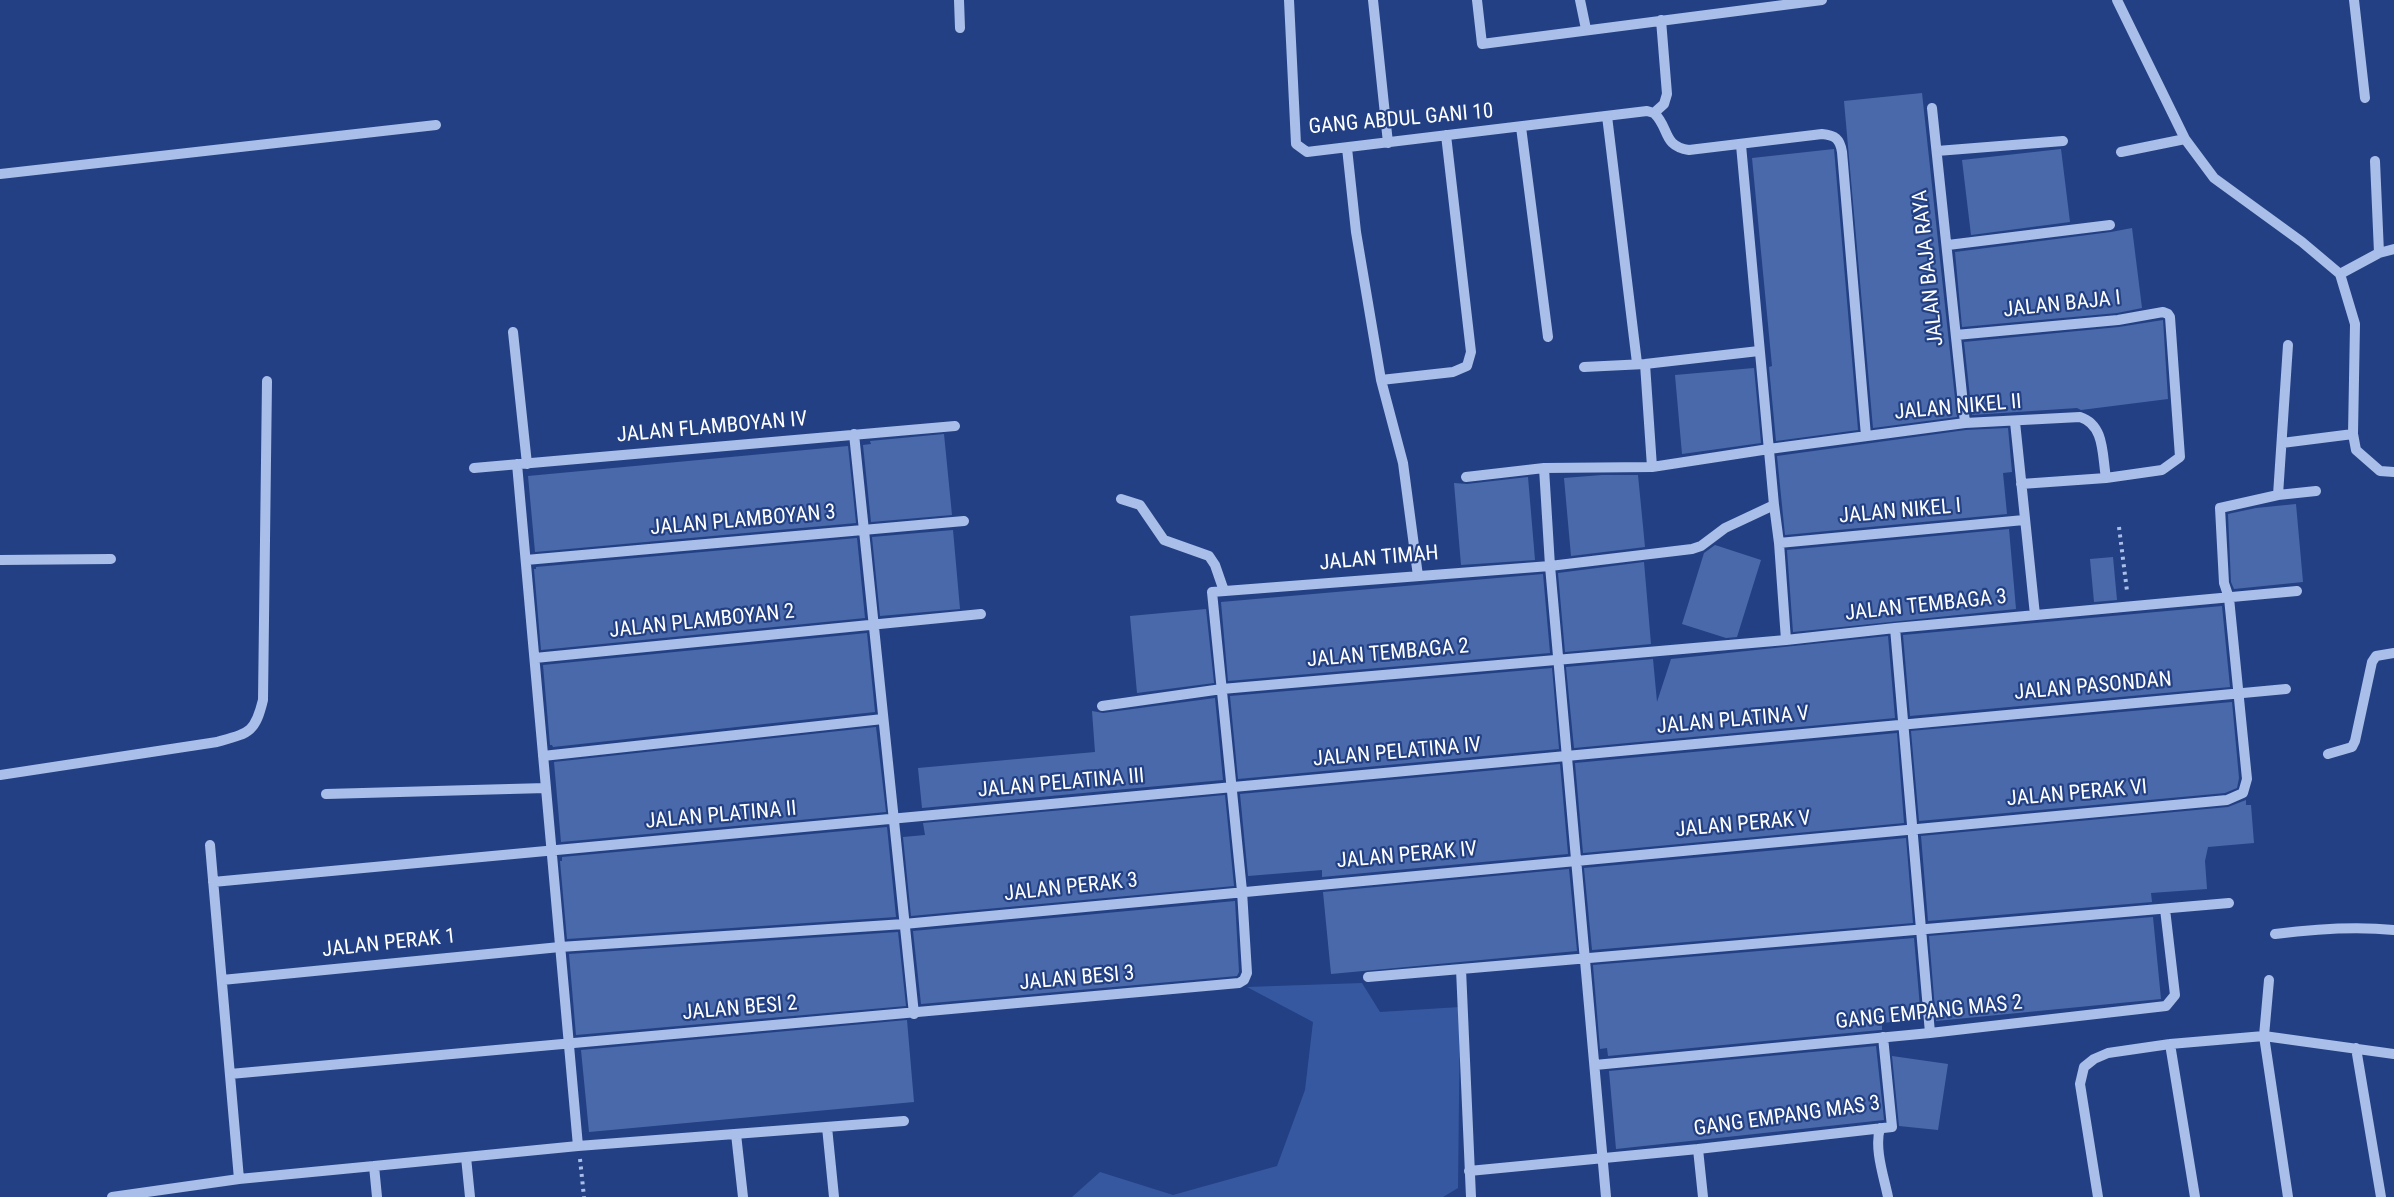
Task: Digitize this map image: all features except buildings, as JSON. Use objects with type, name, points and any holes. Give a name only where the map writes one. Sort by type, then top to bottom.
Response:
[{"type":"street","points":[[959,0],[960,28]]},
{"type":"street","name":"GANG ABDUL GANI 10","points":[[1289,0],[1296,144],[1307,152],[1647,111],[1654,113]]},
{"type":"street","points":[[1373,0],[1388,143]]},
{"type":"street","points":[[1477,0],[1482,44],[1822,0]]},
{"type":"street","points":[[1580,0],[1586,29]]},
{"type":"street","points":[[2117,0],[2185,139],[2214,178],[2302,242],[2340,274],[2355,324],[2353,434],[2356,450],[2379,471],[2394,472]]},
{"type":"street","points":[[2354,0],[2365,98]]},
{"type":"street","points":[[1661,20],[1668,94],[1664,104],[1654,113],[1660,119],[1668,140],[1677,149],[1742,145],[1822,134],[1832,135],[1841,144],[1866,436]]},
{"type":"street","name":"JALAN BAJA RAYA","points":[[1932,108],[1965,423]]},
{"type":"street","points":[[1607,116],[1641,363],[1652,467]]},
{"type":"street","points":[[0,174],[436,125]]},
{"type":"street","points":[[1521,127],[1548,337]]},
{"type":"street","points":[[1380,380],[1453,372],[1467,366],[1470,360],[1472,352],[1446,135]]},
{"type":"street","points":[[2121,152],[2185,139]]},
{"type":"street","points":[[1937,151],[2063,141]]},
{"type":"street","points":[[1742,145],[1786,640]]},
{"type":"street","points":[[1347,148],[1356,232],[1380,380],[1403,463],[1418,576]]},
{"type":"street","points":[[2375,161],[2379,253]]},
{"type":"street","points":[[1948,245],[2110,225]]},
{"type":"street","points":[[2340,274],[2379,253],[2394,249]]},
{"type":"street","name":"JALAN BAJA I","points":[[1956,336],[2118,320],[2163,312],[2168,314],[2180,457],[2162,470],[2106,478]]},
{"type":"street","points":[[513,332],[526,560],[578,1146]]},
{"type":"street","points":[[2278,495],[2288,345]]},
{"type":"street","points":[[1584,367],[1759,351]]},
{"type":"street","points":[[0,775],[217,742],[243,735],[257,722],[263,700],[267,381]]},
{"type":"street","name":"JALAN NIKEL II","points":[[1466,477],[1544,468],[1652,467],[1965,423],[2080,417],[2088,420],[2097,429],[2106,478]]},
{"type":"street","points":[[2015,422],[2035,615]]},
{"type":"street","name":"JALAN FLAMBOYAN IV","points":[[474,468],[955,426]]},
{"type":"street","points":[[854,434],[914,1014]]},
{"type":"street","points":[[2282,442],[2353,434]]},
{"type":"street","points":[[1544,468],[1550,566],[1606,1197]]},
{"type":"street","points":[[2021,484],[2106,478]]},
{"type":"street","points":[[2239,693],[2229,598],[2224,583],[2220,508],[2278,495],[2316,491]]},
{"type":"street","points":[[1121,499],[1140,505],[1164,540],[1209,555],[1224,591]]},
{"type":"street","name":"JALAN TIMAH","points":[[1222,689],[1212,592],[1550,566],[1692,549],[1701,546],[1725,528],[1774,505]]},
{"type":"street","name":"JALAN NIKEL I","points":[[1779,543],[2025,520]]},
{"type":"street","name":"JALAN PLAMBOYAN 3","points":[[526,560],[964,521]]},
{"type":"street","points":[[0,560],[111,559]]},
{"type":"street","name":"JALAN TEMBAGA 3","points":[[1558,658],[1786,640],[2297,591]]},
{"type":"street","name":"JALAN PLAMBOYAN 2","points":[[535,658],[981,614]]},
{"type":"street","points":[[1895,628],[1930,1033]]},
{"type":"street","points":[[2328,754],[2352,747],[2372,662],[2376,656],[2394,653]]},
{"type":"street","name":"JALAN TEMBAGA 2","points":[[1102,706],[1222,689],[1558,658]]},
{"type":"street","points":[[1222,689],[1242,891]]},
{"type":"street","name":"JALAN PASONDAN","points":[[1904,725],[2286,689]]},
{"type":"street","name":"JALAN PERAK VI","points":[[1912,829],[2227,800],[2243,793],[2247,779],[2239,693]]},
{"type":"street","points":[[543,756],[883,719]]},
{"type":"street","name":"JALAN PLATINA V","points":[[1567,756],[1904,725]]},
{"type":"street","name":"JALAN PELATINA IV","points":[[1232,788],[1567,756]]},
{"type":"street","points":[[326,794],[546,788]]},
{"type":"street","name":"JALAN PELATINA III","points":[[894,819],[1232,788]]},
{"type":"street","name":"JALAN PLATINA II","points":[[213,882],[894,819]]},
{"type":"street","name":"JALAN PERAK V","points":[[1576,860],[1912,829]]},
{"type":"street","points":[[210,845],[239,1179]]},
{"type":"street","name":"JALAN PERAK IV","points":[[1242,891],[1576,860]]},
{"type":"street","name":"JALAN PERAK 3","points":[[560,948],[904,924],[1242,891]]},
{"type":"street","name":"JALAN BESI 3","points":[[914,1014],[1235,984],[1244,980],[1247,973],[1242,891]]},
{"type":"street","points":[[1368,977],[2229,903]]},
{"type":"street","name":"GANG EMPANG MAS 2","points":[[1594,1065],[1930,1033],[2166,1006],[2175,995],[2165,909]]},
{"type":"street","points":[[2275,934],[2350,929],[2394,930]]},
{"type":"street","name":"JALAN PERAK 1","points":[[222,980],[560,948]]},
{"type":"street","points":[[1461,969],[1471,1197]]},
{"type":"street","points":[[2269,980],[2264,1036],[2288,1197]]},
{"type":"street","name":"JALAN BESI 2","points":[[230,1074],[914,1014]]},
{"type":"street","points":[[2098,1197],[2080,1084],[2084,1067],[2094,1059],[2108,1053],[2170,1044],[2264,1036],[2394,1054]]},
{"type":"street","name":"GANG EMPANG MAS 3","points":[[1469,1171],[1698,1149],[1892,1127],[1883,1037]]},
{"type":"street","points":[[2170,1044],[2195,1197]]},
{"type":"street","points":[[2356,1048],[2381,1197]]},
{"type":"street","points":[[112,1197],[191,1192],[239,1179],[578,1146],[904,1121]]},
{"type":"street","points":[[827,1127],[834,1197]]},
{"type":"street","points":[[1880,1128],[1881,1165],[1888,1197]]},
{"type":"street","points":[[736,1134],[742,1197]]},
{"type":"street","points":[[1698,1149],[1703,1197]]},
{"type":"street","points":[[466,1157],[470,1197]]},
{"type":"street","points":[[374,1166],[377,1197]]},
{"type":"path","points":[[2119,526],[2128,607]]},
{"type":"path","points":[[578,1146],[585,1197]]},
{"type":"shaded area","points":[[1362,983],[1380,1012],[1460,1007],[1458,1188],[1443,1197],[1072,1197],[1100,1172],[1173,1195],[1277,1166],[1305,1090],[1313,1022],[1247,987]]}]
